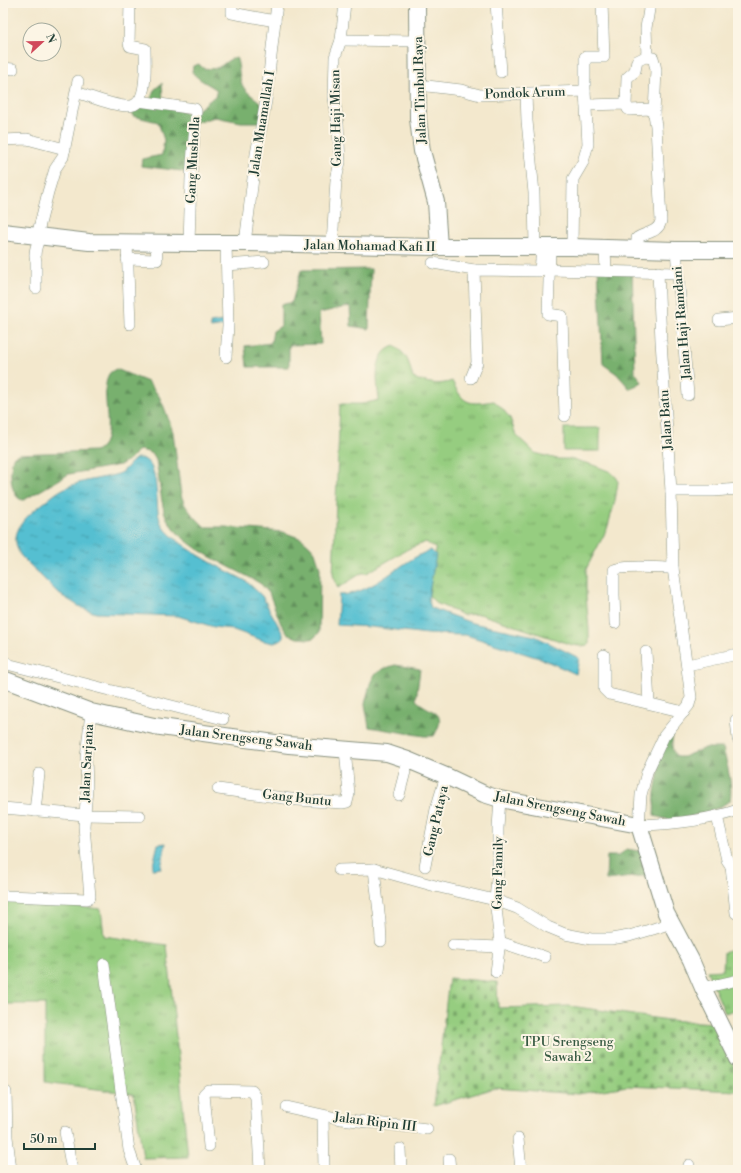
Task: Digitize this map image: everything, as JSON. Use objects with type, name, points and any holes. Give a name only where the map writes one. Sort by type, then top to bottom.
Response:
[{"type":"street","points":[[36,288],[35,256],[38,238],[48,192],[55,169],[63,157],[77,87],[118,105],[128,107],[135,105],[139,101],[145,80],[147,48],[133,48],[130,46],[130,3]]},
{"type":"street","points":[[232,3],[232,13],[275,21]]},
{"type":"street","name":"Jalan Muamallah I","points":[[226,263],[258,262],[252,245],[256,154],[266,101],[277,3]]},
{"type":"street","name":"Gang Haji Misan","points":[[332,245],[334,195],[340,162],[338,124],[334,98],[335,57],[341,40],[345,3]]},
{"type":"street","name":"Jalan Timbul Raya","points":[[418,3],[418,119],[422,151],[436,202],[439,247]]},
{"type":"street","points":[[496,3],[500,72]]},
{"type":"street","points":[[572,247],[574,179],[583,162],[588,144],[585,57],[604,58],[602,3]]},
{"type":"street","points":[[647,58],[646,28],[650,3]]},
{"type":"street","points":[[341,40],[418,41]]},
{"type":"street","points":[[637,249],[637,238],[657,228],[661,219],[654,114],[656,65],[653,58],[647,58],[637,61],[635,71],[627,78],[626,105],[630,110],[650,109],[654,114]]},
{"type":"street","name":"Pondok Arum","points":[[419,85],[461,90],[480,95],[585,91]]},
{"type":"street","points":[[526,94],[534,193],[544,259],[548,314],[562,316],[565,416]]},
{"type":"street","name":"Gang Musholla","points":[[139,101],[195,109],[196,111],[191,177],[189,243]]},
{"type":"street","points":[[586,104],[626,105]]},
{"type":"street","points":[[3,140],[27,140],[65,149]]},
{"type":"street","name":"Jalan Mohamad Kafi II","points":[[3,232],[38,238],[88,242],[129,251],[189,243],[226,245],[439,247],[544,259],[572,247],[606,260],[637,249],[677,263],[738,250]]},
{"type":"street","points":[[226,245],[228,325],[226,357]]},
{"type":"street","points":[[129,251],[130,324]]},
{"type":"street","points":[[433,263],[474,270],[544,259],[606,260],[658,272],[677,263]]},
{"type":"street","name":"Jalan Haji Ramdani","points":[[677,263],[688,395]]},
{"type":"street","points":[[471,378],[476,363],[474,270]]},
{"type":"street","name":"Jalan Batu","points":[[639,825],[641,795],[647,772],[664,736],[689,705],[691,697],[674,568],[658,272]]},
{"type":"street","points":[[719,320],[738,318]]},
{"type":"street","points":[[671,491],[714,491],[738,489]]},
{"type":"street","points":[[616,623],[614,570],[616,568],[674,568]]},
{"type":"street","points":[[646,652],[649,703]]},
{"type":"street","points":[[687,665],[738,654]]},
{"type":"street","points":[[604,655],[604,689],[609,694],[684,712]]},
{"type":"street","points":[[3,661],[223,719]]},
{"type":"street","name":"Jalan Srengseng Sawah","points":[[3,679],[91,712],[154,726],[289,745],[387,754],[408,760],[484,794],[500,799],[639,825],[666,913],[691,960],[738,1059]]},
{"type":"street","name":"Jalan Sarjana","points":[[3,895],[87,899],[90,897],[84,826],[86,757],[91,712]]},
{"type":"street","points":[[736,720],[738,739]]},
{"type":"street","name":"Gang Buntu","points":[[218,789],[298,800],[342,803],[347,802],[349,794],[345,749]]},
{"type":"street","points":[[399,795],[408,760]]},
{"type":"street","points":[[35,811],[39,774]]},
{"type":"street","name":"Gang Pataya","points":[[425,866],[436,809],[446,776]]},
{"type":"street","name":"Gang Family","points":[[496,972],[499,944],[495,900],[498,868],[500,799]]},
{"type":"street","points":[[3,808],[85,815],[140,816]]},
{"type":"street","points":[[639,825],[680,822],[717,816],[738,810]]},
{"type":"street","points":[[717,816],[726,860],[735,866],[736,913]]},
{"type":"street","points":[[339,870],[374,870],[495,900],[517,908],[548,927],[565,934],[611,939],[630,936],[671,922]]},
{"type":"street","points":[[374,870],[381,942]]},
{"type":"street","points":[[453,945],[499,944],[545,957]]},
{"type":"street","points":[[104,964],[129,1150],[136,1170]]},
{"type":"street","points":[[703,988],[738,980]]},
{"type":"street","points":[[210,1146],[204,1094],[205,1091],[252,1091],[256,1097],[260,1170]]},
{"type":"street","points":[[6,1092],[7,1137],[11,1170]]},
{"type":"street","name":"Jalan Ripin III","points":[[287,1107],[322,1116],[427,1129]]},
{"type":"street","points":[[322,1116],[324,1170]]},
{"type":"street","points":[[65,1132],[72,1170]]},
{"type":"street","points":[[518,1139],[521,1170]]},
{"type":"street","name":"Jalan Ripin III","points":[[400,1149],[401,1170]]},
{"type":"green space","points":[[236,57],[242,85],[261,103],[261,122],[241,122],[215,117],[195,122],[190,172],[141,166],[142,159],[162,155],[164,140],[158,122],[133,116],[133,107],[150,102],[154,90],[162,83],[163,101],[186,113],[193,114],[215,96],[217,90],[194,75],[192,72],[193,66],[199,64],[203,68],[214,69]]},
{"type":"green space","points":[[598,267],[632,267],[635,372],[642,382],[630,389],[617,374],[603,364]]},
{"type":"green space","points":[[371,269],[369,329],[351,326],[350,306],[319,313],[321,344],[289,345],[289,367],[247,367],[245,346],[271,343],[273,331],[281,326],[281,305],[292,302],[301,270]]},
{"type":"green space","points":[[394,346],[405,356],[409,363],[413,378],[432,383],[447,383],[452,381],[460,395],[468,402],[478,403],[494,401],[510,418],[516,435],[535,453],[557,459],[572,459],[593,465],[611,472],[617,478],[618,482],[615,501],[607,529],[586,569],[589,645],[572,645],[480,614],[463,615],[436,603],[429,596],[436,549],[426,542],[408,549],[367,573],[362,573],[338,588],[333,575],[340,404],[362,404],[379,400],[377,377],[379,362],[382,355]]},
{"type":"green space","points":[[116,369],[148,382],[159,396],[173,432],[181,495],[185,505],[191,513],[205,527],[226,527],[283,532],[302,539],[315,552],[320,568],[319,633],[314,638],[297,638],[287,633],[281,624],[269,593],[261,584],[205,554],[179,535],[170,523],[164,511],[156,460],[153,455],[148,452],[141,450],[137,451],[130,459],[120,465],[69,474],[24,500],[15,494],[11,474],[12,460],[14,456],[19,454],[94,451],[102,447],[106,439],[107,429],[106,382],[109,374]]},
{"type":"green space","points":[[564,428],[600,428],[600,451],[564,451]]},
{"type":"green space","points":[[395,665],[420,669],[416,700],[439,717],[440,721],[434,736],[424,736],[369,727],[365,704],[370,684],[374,675],[383,669]]},
{"type":"green space","points":[[673,732],[672,748],[677,757],[683,757],[705,748],[723,748],[730,781],[730,801],[718,808],[689,817],[671,820],[654,816],[655,792],[659,770],[658,752]]},
{"type":"green space","points":[[626,849],[646,852],[650,875],[606,880],[607,856],[619,856]]},
{"type":"green space","points":[[3,897],[28,902],[101,909],[104,936],[167,945],[188,1157],[143,1158],[134,1094],[45,1082],[45,1004],[3,1004]]},
{"type":"green space","points":[[738,946],[738,1009],[725,1013],[707,971],[723,970],[724,952]]},
{"type":"green space","name":"TPU Srengseng Sawah 2","points":[[449,978],[497,982],[498,1008],[570,1006],[668,1020],[714,1023],[738,1075],[738,1091],[627,1086],[578,1094],[495,1088],[434,1106]]},
{"type":"water","points":[[223,321],[224,326],[211,328],[210,323]]},
{"type":"water","points":[[137,458],[145,460],[151,465],[156,484],[159,516],[161,523],[167,531],[187,548],[246,581],[262,596],[283,634],[282,640],[274,643],[264,641],[231,629],[214,627],[178,616],[96,613],[82,608],[59,594],[21,556],[17,547],[16,539],[17,532],[26,518],[62,489],[78,483],[121,473]]},
{"type":"water","points":[[431,550],[436,555],[428,598],[431,608],[472,623],[535,636],[579,658],[576,674],[542,659],[466,635],[427,634],[372,627],[337,625],[339,595],[364,589],[419,555]]},
{"type":"water","points":[[166,843],[161,868],[152,869],[158,844]]}]
